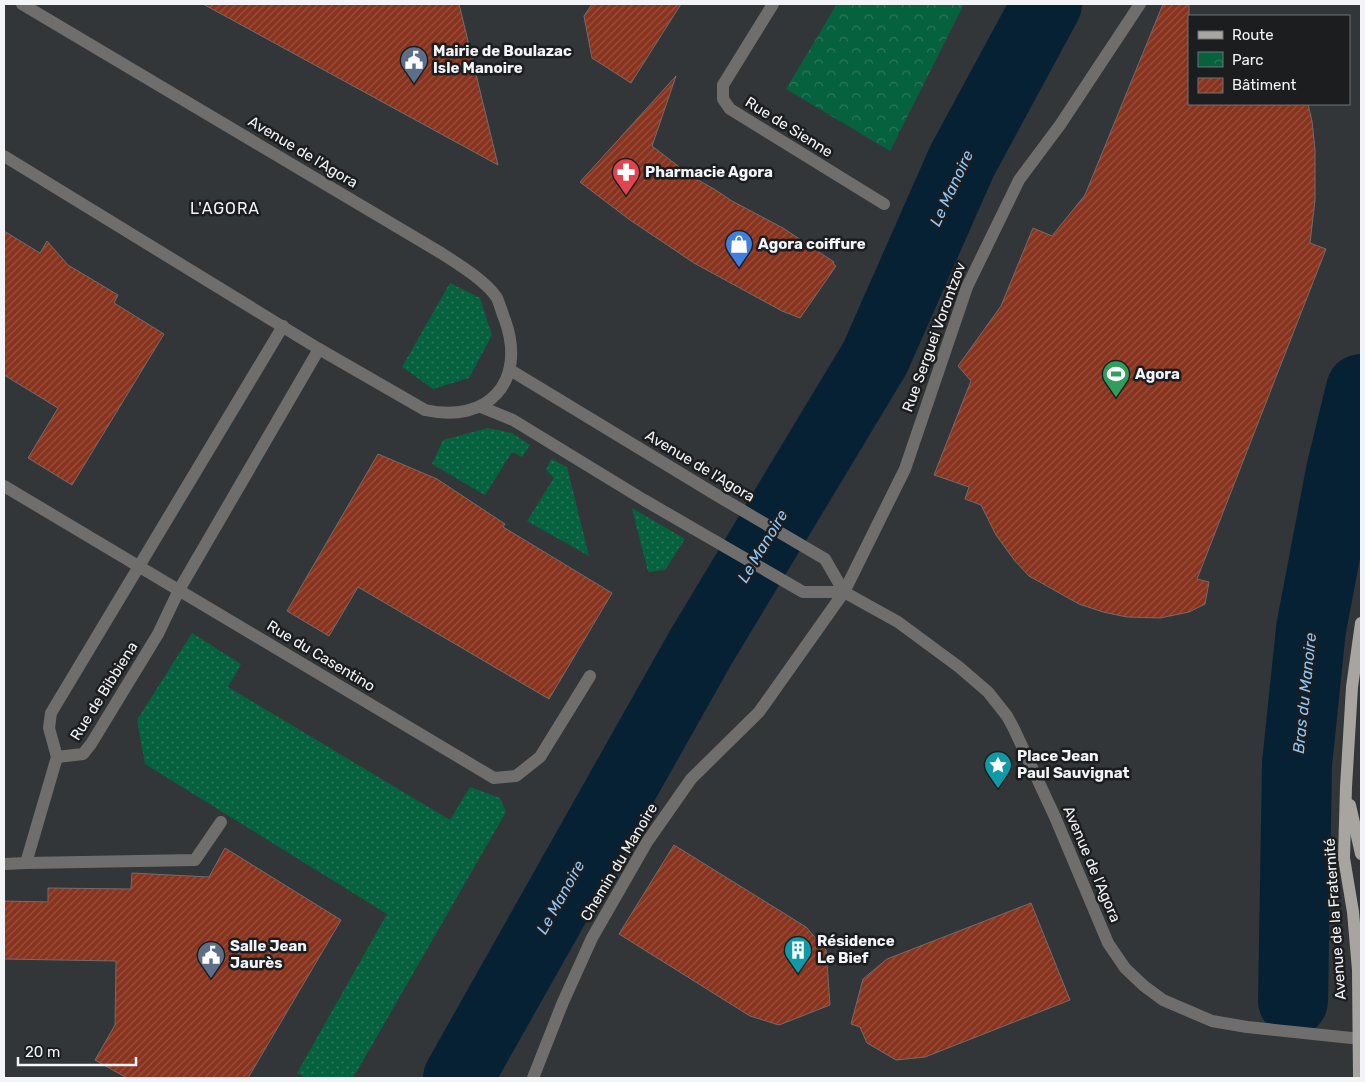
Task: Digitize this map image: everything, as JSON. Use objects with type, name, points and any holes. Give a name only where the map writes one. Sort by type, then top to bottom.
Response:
[{"type":"main road","name":"Avenue de la Fraternité","points":[[1359,1078],[1358,970],[1353,912],[1344,858],[1352,687],[1361,623]]},
{"type":"main road","name":"Avenue de la Fraternité","points":[[1346,787],[1361,854]]},
{"type":"street","name":"Avenue de l'Agora","points":[[4,156],[319,349],[425,410],[442,414],[463,412],[480,407],[500,392],[510,370],[511,337],[496,298],[476,276],[441,253],[22,4]]},
{"type":"street","name":"Rue de Sienne","points":[[773,4],[723,86],[723,99],[730,109],[884,204]]},
{"type":"street","name":"Rue Serguei Vorontzov","points":[[844,592],[905,469],[967,287],[1020,180],[1060,125],[1140,4]]},
{"type":"street","name":"Rue de Bibbiena","points":[[283,326],[51,713],[49,728],[57,757],[83,754],[91,744],[158,634],[179,590],[319,349]]},
{"type":"street","name":"Avenue de l'Agora","points":[[510,370],[737,508],[825,559],[844,592],[898,622],[959,667],[988,692],[1007,716],[1014,730],[1055,817],[1108,943],[1125,968],[1144,986],[1163,1000],[1212,1021],[1247,1027],[1359,1039]]},
{"type":"street","points":[[480,407],[513,420],[803,592],[844,592]]},
{"type":"street","name":"Rue du Casentino","points":[[4,486],[494,778],[516,776],[540,757],[590,676]]},
{"type":"street","name":"Chemin du Manoire","points":[[534,1078],[563,1002],[592,938],[647,842],[691,779],[759,712],[844,592]]},
{"type":"street","points":[[26,863],[57,757]]},
{"type":"street","points":[[4,864],[195,860],[221,822]]},
{"type":"green space","points":[[837,4],[964,4],[890,151],[786,89]]},
{"type":"green space","points":[[450,283],[480,298],[492,335],[469,378],[433,389],[402,367]]},
{"type":"green space","points":[[488,428],[512,433],[530,445],[522,457],[512,452],[485,495],[432,464],[443,440]]},
{"type":"green space","points":[[551,459],[567,467],[589,556],[527,521],[554,478],[546,470]]},
{"type":"green space","points":[[632,508],[685,539],[665,570],[648,572]]},
{"type":"green space","points":[[192,633],[241,664],[228,687],[450,820],[470,787],[500,798],[506,812],[353,1078],[306,1078],[297,1073],[387,914],[145,764],[137,720]]},
{"type":"building","name":"Mairie de Boulazac Isle Manoire","points":[[203,4],[459,4],[498,165]]},
{"type":"building","points":[[592,4],[681,4],[631,83],[592,58],[584,16]]},
{"type":"building","name":"Agora","points":[[1163,4],[1189,4],[1188,105],[1308,105],[1315,150],[1315,200],[1310,243],[1326,249],[1197,579],[1209,582],[1205,604],[1189,612],[1160,618],[1127,617],[1079,604],[1029,576],[1015,561],[996,535],[981,505],[965,499],[969,487],[934,475],[971,381],[958,366],[1001,306],[1033,228],[1052,236],[1085,195]]},
{"type":"building","points":[[676,76],[652,146],[691,176],[732,201],[783,228],[834,262],[833,264],[836,266],[800,318],[782,311],[694,263],[630,220],[580,182]]},
{"type":"building","points":[[4,231],[40,253],[47,241],[68,265],[118,295],[114,303],[164,334],[72,485],[28,458],[58,408],[4,375]]},
{"type":"building","points":[[378,454],[437,479],[505,524],[503,527],[612,593],[549,699],[358,587],[329,636],[287,611]]},
{"type":"building","points":[[674,845],[806,927],[826,950],[830,1005],[779,1025],[750,1016],[619,934]]},
{"type":"building","name":"Salle Jean Jaurès","points":[[225,848],[341,920],[248,1078],[127,1078],[95,1060],[115,1025],[116,961],[4,959],[4,901],[48,902],[48,888],[131,889],[132,873],[209,877]]},
{"type":"building","points":[[1031,903],[1070,1000],[925,1057],[896,1060],[867,1043],[860,1027],[851,1024],[863,979],[887,959]]},
{"type":"waterway","name":"Le Manoire","points":[[458,1078],[701,647],[875,358],[962,161],[1047,4]]},
{"type":"waterway","name":"Bras du Manoire","points":[[1293,1001],[1297,764],[1311,629],[1341,471],[1361,389]]},
{"type":"place","name":"Mairie de Boulazac Isle Manoire","points":[[414,84]]},
{"type":"place","name":"Pharmacie Agora","points":[[626,196]]},
{"type":"place","name":"Agora coiffure","points":[[739,268]]},
{"type":"place","name":"Agora","points":[[1116,398]]},
{"type":"place","name":"Place Jean Paul Sauvignat","points":[[998,789]]},
{"type":"place","name":"Résidence Le Bief","points":[[798,974]]},
{"type":"place","name":"Salle Jean Jaurès","points":[[211,979]]},
{"type":"district","name":"L'AGORA","points":[[225,208]]}]
